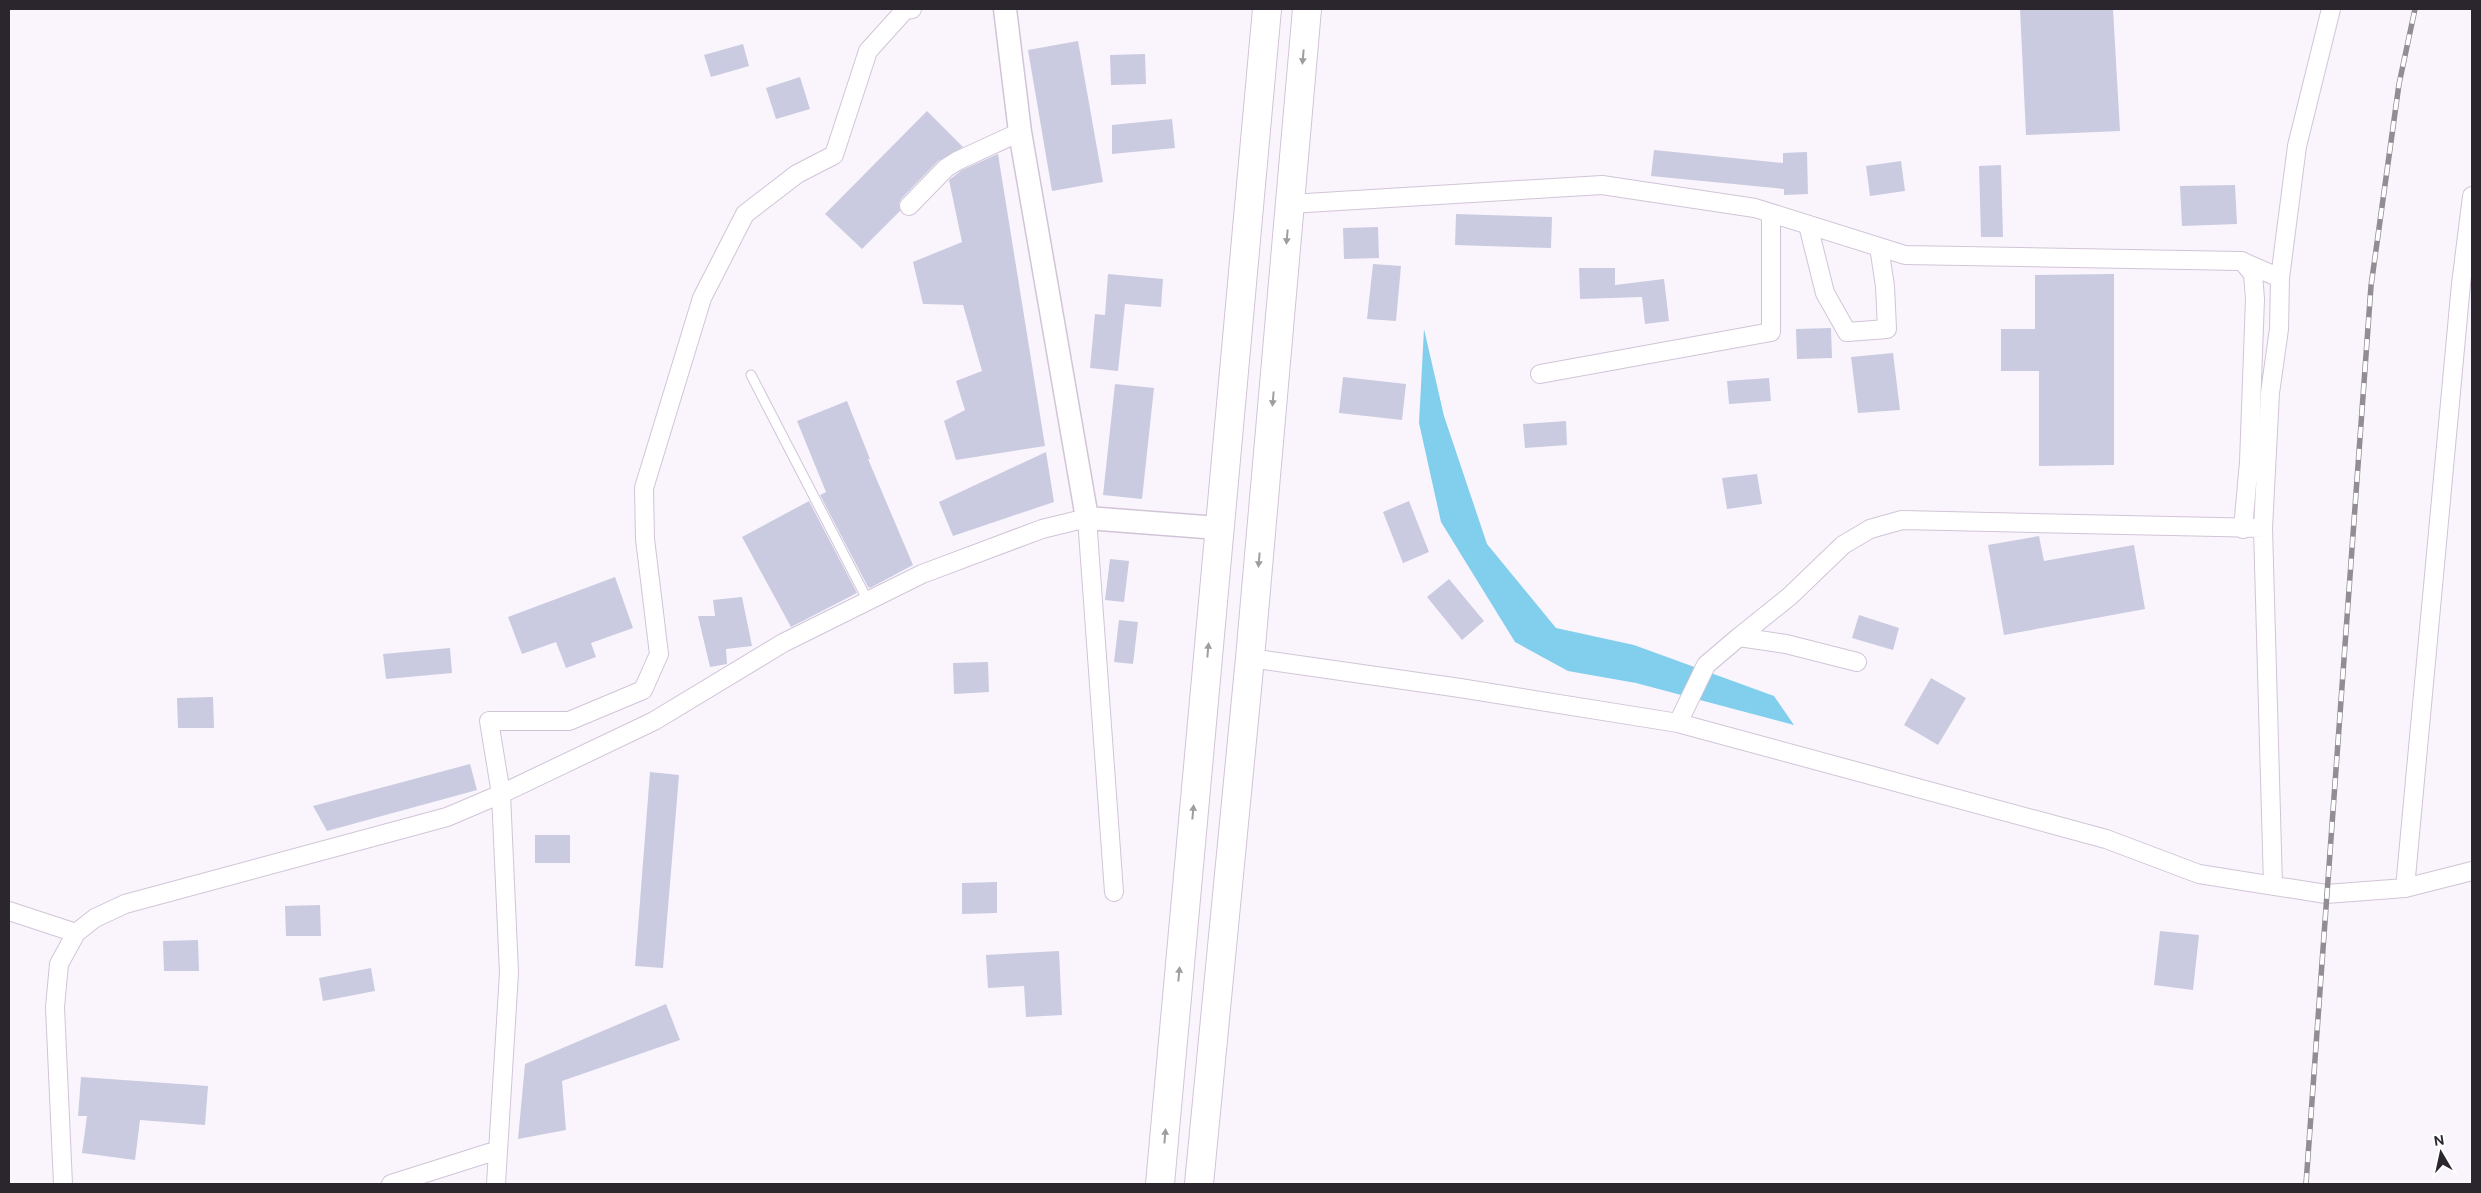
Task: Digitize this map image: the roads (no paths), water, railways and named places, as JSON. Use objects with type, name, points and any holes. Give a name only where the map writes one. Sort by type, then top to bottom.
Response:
[{"type":"highway","points":[[1160,1184],[1218,528],[1267,9]]},
{"type":"highway","points":[[1199,1184],[1250,658],[1307,9]]},
{"type":"street","points":[[496,1184],[508,973],[501,794],[489,721],[569,721],[643,690],[659,654],[645,539],[644,488],[702,298],[745,214],[797,174],[834,155],[868,51],[905,10],[912,9]]},
{"type":"street","points":[[1005,9],[1020,132],[1087,518],[1114,892]]},
{"type":"street","points":[[2273,886],[2263,528],[2270,393],[2280,329],[2280,278],[2297,146],[2331,9]]},
{"type":"street","points":[[909,206],[952,165],[992,143],[1020,132]]},
{"type":"street","points":[[1290,204],[1602,185],[1755,208],[1904,255],[2241,261],[2280,278]]},
{"type":"street","points":[[2405,888],[2460,294],[2472,196]]},
{"type":"street","points":[[1540,374],[1771,332],[1771,213]]},
{"type":"street","points":[[1808,225],[1825,293],[1847,332],[1887,329],[1885,286],[1879,247]]},
{"type":"street","points":[[2241,261],[2253,274],[2255,299],[2249,462],[2243,529]]},
{"type":"street","points":[[63,1184],[55,1007],[59,964],[76,933],[95,918],[125,904],[447,816],[501,794],[654,721],[783,643],[922,574],[1042,529],[1087,518],[1218,528]]},
{"type":"street","points":[[1682,715],[1706,665],[1790,596],[1843,545],[1870,529],[1902,520],[2263,528]]},
{"type":"street","points":[[1739,637],[1786,644],[1857,662]]},
{"type":"street","points":[[1250,658],[1460,688],[1682,715],[2106,839],[2198,874],[2326,894],[2405,888],[2472,871]]},
{"type":"street","points":[[9,911],[76,933]]},
{"type":"street","points":[[391,1184],[498,1150]]},
{"type":"lane","points":[[751,375],[868,601]]},
{"type":"water","points":[[1424,329],[1444,416],[1487,544],[1556,628],[1634,645],[1774,696],[1794,725],[1636,683],[1568,671],[1515,642],[1441,522],[1419,423]]},
{"type":"railway","points":[[2306,1184],[2371,286],[2399,84],[2415,9]]}]
